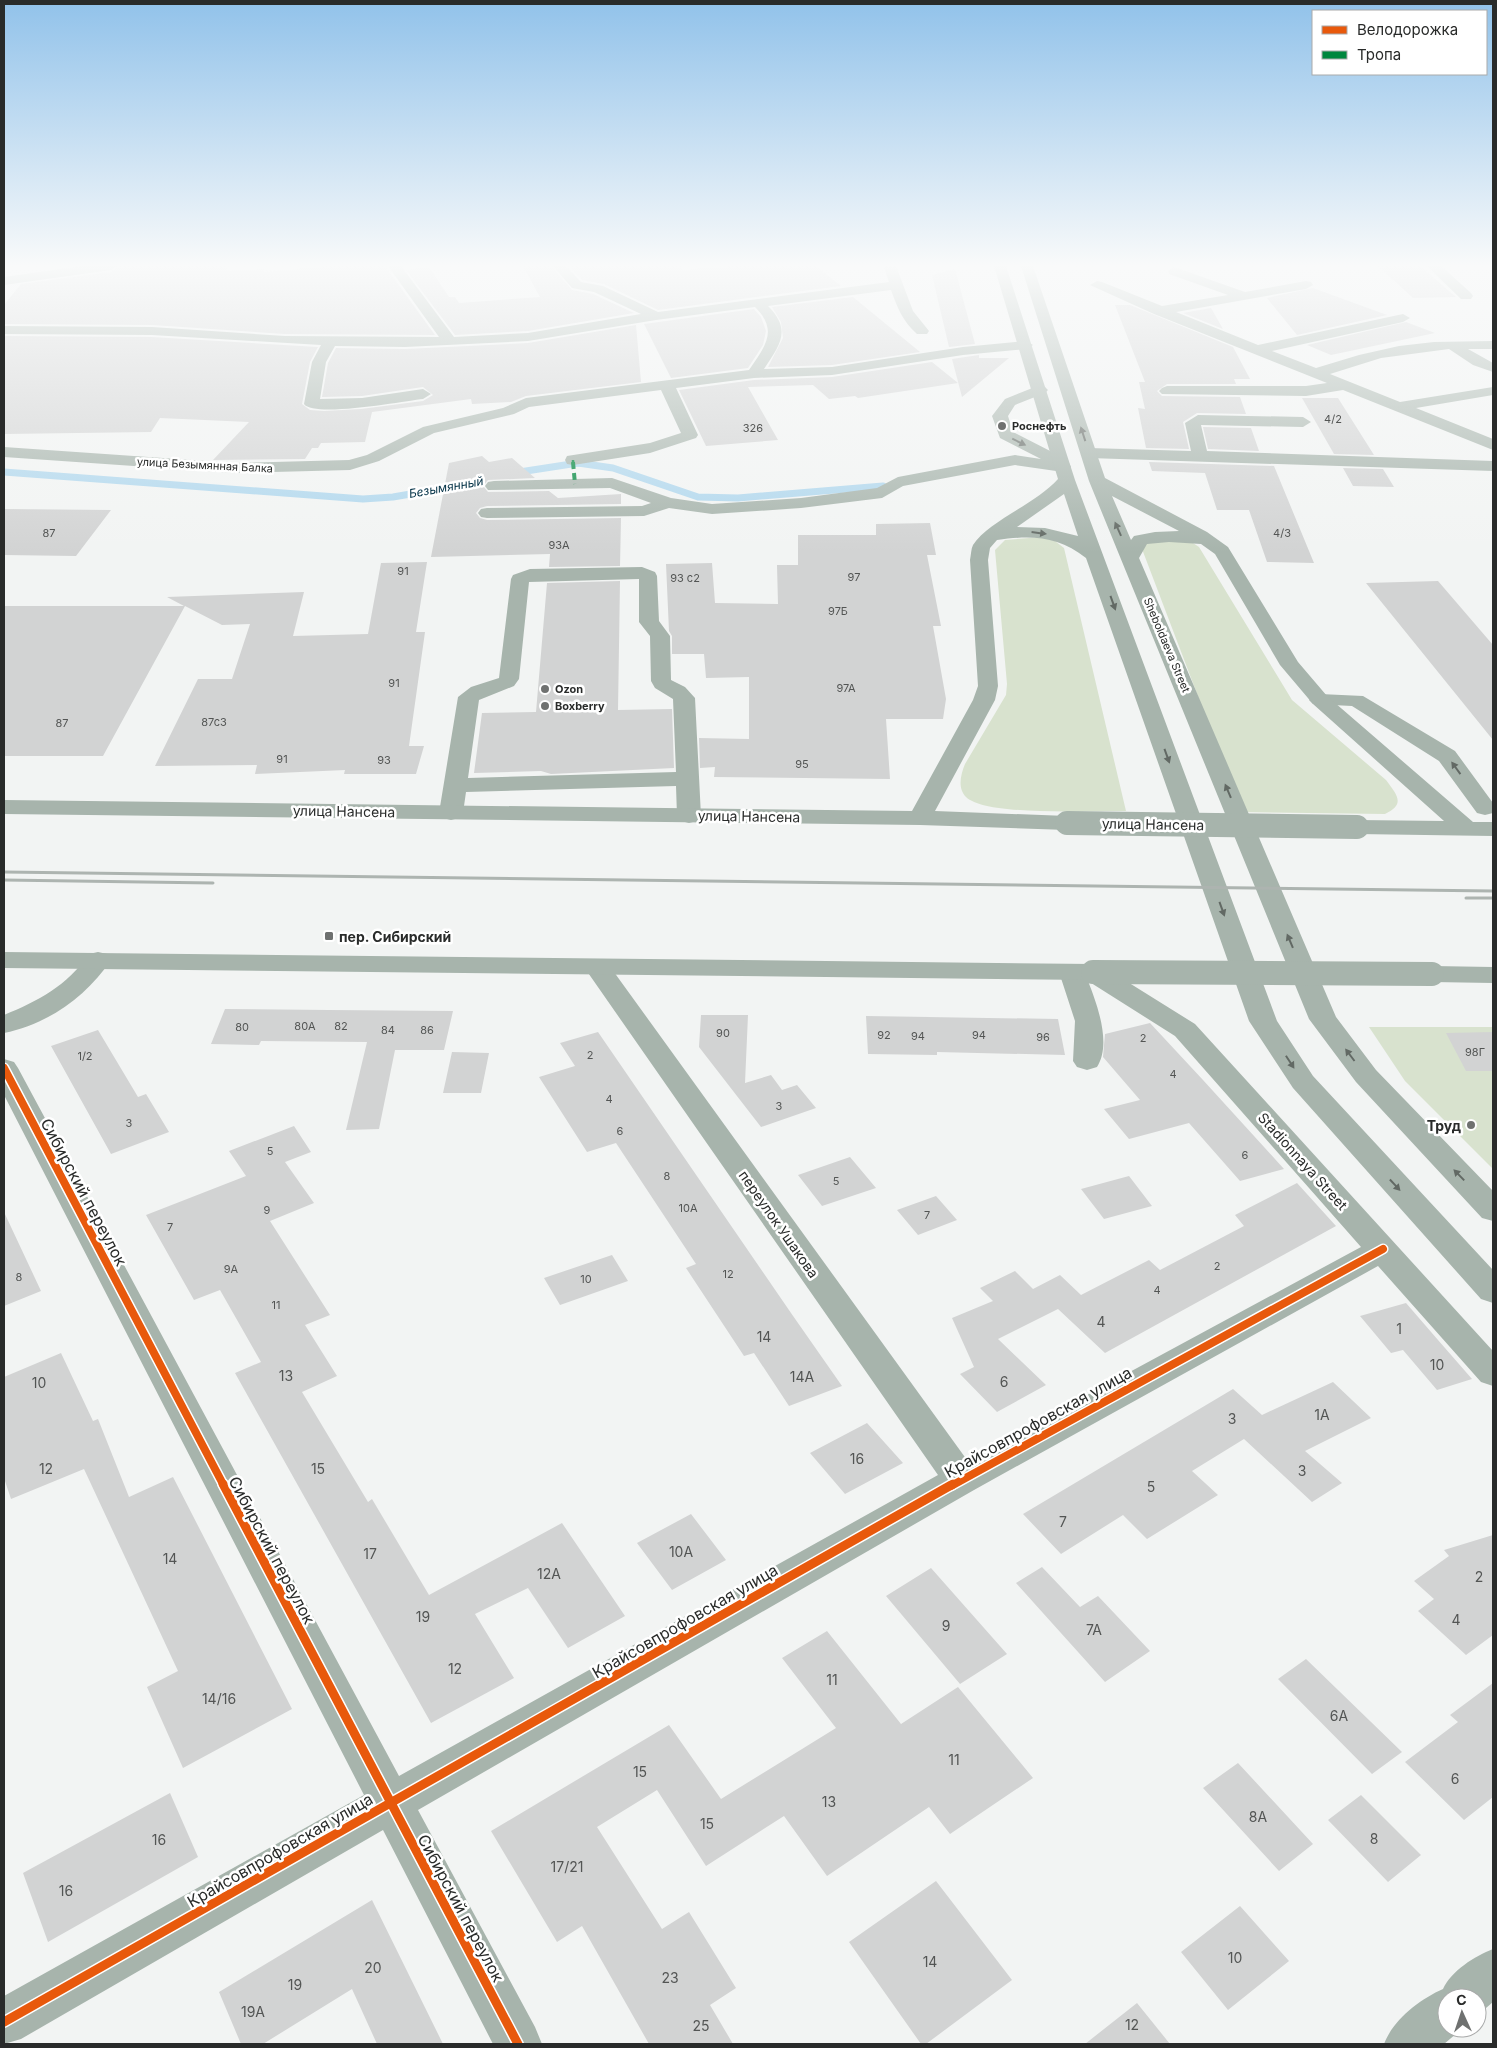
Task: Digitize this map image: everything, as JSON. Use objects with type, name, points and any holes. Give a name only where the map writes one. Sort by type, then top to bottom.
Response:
[{"type":"main road","points":[[319,362],[312,404],[362,403],[423,394]]},
{"type":"main road","points":[[754,374],[762,362]]},
{"type":"main road","name":"улица Безымянная Балка","points":[[4,452],[235,468],[350,465],[373,458],[429,430],[508,411],[526,403],[754,374],[832,371],[891,362]]},
{"type":"main road","points":[[1031,362],[1063,470],[1263,1021],[1303,1082],[1493,1291]]},
{"type":"main road","name":"Sheboldaeva Street","points":[[1059,362],[1097,481],[1323,1019],[1366,1076],[1493,1210]]},
{"type":"main road","points":[[1283,362],[1493,444]]},
{"type":"main road","points":[[1314,374],[1352,362]]},
{"type":"main road","points":[[1477,362],[1493,368]]},
{"type":"main road","points":[[1210,376],[1218,392]]},
{"type":"main road","points":[[573,460],[656,446],[683,439],[690,435],[666,384]]},
{"type":"main road","points":[[1167,391],[1306,391],[1345,385]]},
{"type":"main road","points":[[1040,390],[1010,402],[1000,416],[1006,435],[1063,470]]},
{"type":"main road","points":[[1400,407],[1422,405],[1493,391]]},
{"type":"main road","points":[[1293,401],[1316,446],[1334,462],[1493,466]]},
{"type":"main road","points":[[1200,456],[1193,423],[1198,420],[1303,422]]},
{"type":"main road","points":[[1089,453],[1200,456],[1316,446]]},
{"type":"main road","points":[[494,486],[612,483],[668,503],[712,508],[801,504],[882,493],[898,482],[1015,460],[1063,470]]},
{"type":"main road","points":[[920,818],[984,700],[988,686],[979,560],[981,547],[991,536],[1053,496],[1063,470]]},
{"type":"main road","points":[[1097,481],[1201,536],[1222,551],[1290,665],[1320,700],[1467,829]]},
{"type":"main road","points":[[487,513],[644,511],[668,503]]},
{"type":"main road","points":[[991,536],[1031,532],[1057,535],[1075,541],[1096,557]]},
{"type":"main road","points":[[1130,557],[1140,540],[1166,536],[1202,542],[1222,551]]},
{"type":"main road","points":[[451,812],[469,697],[478,690],[502,684],[509,679],[520,579],[523,576],[642,573],[648,576],[649,622],[660,636],[661,681],[684,698],[689,816]]},
{"type":"main road","points":[[1320,700],[1356,700],[1447,756],[1490,815]]},
{"type":"main road","points":[[456,785],[688,779]]},
{"type":"main road","name":"улица Нансена","points":[[4,807],[920,818],[1067,823],[1467,829],[1490,815]]},
{"type":"main road","points":[[1443,807],[1490,815]]},
{"type":"main road","points":[[4,960],[597,968],[1493,975]]},
{"type":"main road","points":[[4,1025],[64,997],[86,979],[98,960]]},
{"type":"main road","name":"переулок Ушакова","points":[[597,968],[961,1480]]},
{"type":"main road","points":[[1082,972],[1089,1020],[1087,1061]]},
{"type":"main road","name":"Stadionnaya Street","points":[[1082,972],[1185,1030],[1493,1373]]},
{"type":"main road","name":"Сибирский переулок","points":[[4,1068],[518,2044]]},
{"type":"main road","name":"Крайсовпрофовская улица","points":[[4,2022],[961,1480],[1383,1249]]},
{"type":"main road","points":[[1475,1988],[1493,1972]]},
{"type":"main road","points":[[1408,2044],[1437,2019]]},
{"type":"green space","points":[[1042,537],[1055,541],[1064,548],[1126,811],[1017,810],[978,803],[966,797],[961,789],[961,776],[965,764],[1006,695],[1007,684],[995,550],[1005,540]]},
{"type":"green space","points":[[1160,540],[1193,543],[1199,547],[1292,700],[1386,780],[1398,799],[1396,807],[1385,814],[1242,812],[1142,549],[1146,543]]},
{"type":"green space","name":"Труд","points":[[1369,1027],[1493,1027],[1493,1169],[1405,1081]]},
{"type":"building","points":[[4,362],[310,362],[302,404],[310,410],[361,409],[423,401],[433,395],[423,387],[362,396],[322,397],[328,363],[639,362],[641,382],[526,396],[511,402],[472,404],[471,399],[372,412],[365,442],[321,443],[318,448],[312,448],[305,459],[213,460],[249,422],[160,418],[151,432],[4,434]]},
{"type":"building","points":[[663,362],[752,362],[748,368],[671,378]]},
{"type":"building","points":[[771,362],[855,362],[832,365],[768,367]]},
{"type":"building","points":[[932,362],[958,383],[858,398],[855,396],[829,399],[813,385],[748,387],[778,440],[706,446],[679,390],[754,380],[832,377]]},
{"type":"building","points":[[953,362],[1005,362],[962,397]]},
{"type":"building","points":[[1137,362],[1241,362],[1250,379],[1234,379],[1236,384],[1167,384],[1157,391],[1162,396],[1240,397],[1246,414],[1197,413],[1183,422],[1189,449],[1146,448],[1138,408],[1145,409],[1139,382],[1145,382]]},
{"type":"building","points":[[1302,398],[1338,398],[1374,455],[1334,454]]},
{"type":"building","points":[[1203,427],[1251,428],[1259,451],[1208,449]]},
{"type":"building","points":[[482,456],[489,462],[512,458],[535,478],[488,480],[483,486],[488,492],[549,491],[558,498],[621,494],[621,504],[487,506],[480,508],[476,513],[480,518],[487,520],[621,518],[620,566],[549,567],[550,554],[431,557],[449,463]]},
{"type":"building","points":[[1149,462],[1274,466],[1314,563],[1267,562],[1249,510],[1217,510],[1205,473],[1152,471]]},
{"type":"building","points":[[1343,468],[1383,469],[1394,487],[1353,486]]},
{"type":"building","points":[[4,509],[111,510],[76,556],[4,555]]},
{"type":"building","points":[[930,523],[936,555],[927,555],[941,626],[933,626],[946,699],[943,719],[886,719],[890,779],[714,777],[715,767],[700,768],[699,738],[749,739],[749,677],[706,678],[704,654],[672,654],[666,564],[712,563],[715,603],[778,604],[777,565],[798,565],[798,535],[876,535],[876,524]]},
{"type":"building","points":[[427,562],[416,632],[425,632],[409,746],[424,746],[416,774],[344,774],[345,770],[255,774],[257,765],[155,766],[198,679],[232,679],[250,624],[222,625],[185,606],[103,756],[4,756],[4,606],[184,606],[167,597],[304,592],[293,636],[368,634],[381,563]]},
{"type":"building","points":[[620,581],[618,710],[672,709],[674,768],[551,774],[541,771],[474,773],[482,713],[536,712],[547,583]]},
{"type":"building","points":[[1438,581],[1493,645],[1493,740],[1366,583]]},
{"type":"building","points":[[225,1009],[453,1011],[444,1050],[395,1050],[379,1129],[346,1130],[367,1042],[261,1041],[259,1045],[211,1044]]},
{"type":"building","points":[[701,1015],[748,1015],[745,1083],[771,1075],[782,1090],[797,1085],[816,1108],[761,1127],[699,1047]]},
{"type":"building","points":[[866,1016],[1058,1019],[1065,1055],[937,1052],[937,1055],[868,1054]]},
{"type":"building","points":[[1150,1023],[1284,1169],[1240,1181],[1189,1123],[1129,1139],[1104,1109],[1140,1100],[1103,1057],[1105,1034]]},
{"type":"building","points":[[98,1030],[138,1097],[146,1094],[169,1132],[111,1154],[51,1046]]},
{"type":"building","points":[[598,1032],[842,1386],[789,1406],[754,1353],[744,1356],[686,1268],[696,1264],[616,1143],[587,1152],[539,1077],[575,1066],[560,1043]]},
{"type":"building","points":[[1493,1032],[1493,1071],[1466,1071],[1446,1033]]},
{"type":"building","points":[[452,1052],[489,1053],[481,1093],[443,1093]]},
{"type":"building","points":[[294,1126],[311,1152],[285,1162],[314,1203],[270,1221],[330,1315],[305,1325],[337,1376],[302,1392],[368,1502],[372,1499],[429,1595],[562,1523],[625,1616],[568,1648],[528,1588],[475,1614],[514,1678],[431,1723],[235,1373],[261,1362],[220,1290],[194,1300],[146,1215],[246,1176],[229,1151]]},
{"type":"building","points":[[850,1157],[876,1188],[822,1206],[798,1175]]},
{"type":"building","points":[[1129,1176],[1152,1206],[1104,1219],[1081,1189]]},
{"type":"building","points":[[1297,1183],[1336,1226],[1105,1353],[1058,1309],[998,1339],[1046,1385],[997,1412],[960,1374],[974,1367],[952,1318],[993,1301],[980,1288],[1015,1271],[1033,1289],[1060,1275],[1081,1295],[1149,1260],[1160,1270],[1244,1226],[1235,1215]]},
{"type":"building","points":[[936,1196],[957,1220],[918,1235],[897,1210]]},
{"type":"building","points":[[4,1212],[41,1291],[4,1306]]},
{"type":"building","points":[[612,1255],[628,1281],[560,1305],[544,1278]]},
{"type":"building","points":[[1406,1303],[1472,1379],[1437,1390],[1403,1350],[1391,1353],[1360,1316]]},
{"type":"building","points":[[61,1353],[93,1421],[98,1419],[129,1497],[173,1477],[292,1709],[183,1768],[147,1687],[178,1671],[84,1469],[11,1499],[4,1478],[4,1377]]},
{"type":"building","points":[[1333,1382],[1371,1418],[1305,1451],[1342,1483],[1312,1502],[1244,1439],[1192,1471],[1218,1495],[1147,1539],[1123,1515],[1061,1554],[1023,1514],[1233,1389],[1262,1415]]},
{"type":"building","points":[[867,1423],[903,1463],[845,1494],[810,1453]]},
{"type":"building","points":[[691,1514],[726,1560],[672,1590],[637,1543]]},
{"type":"building","points":[[1493,1535],[1493,1635],[1466,1655],[1418,1611],[1434,1599],[1414,1581],[1449,1556],[1444,1550]]},
{"type":"building","points":[[1042,1567],[1080,1607],[1098,1596],[1150,1651],[1105,1682],[1016,1583]]},
{"type":"building","points":[[931,1568],[1007,1654],[960,1684],[886,1596]]},
{"type":"building","points":[[827,1631],[901,1724],[958,1687],[1033,1778],[950,1834],[929,1807],[827,1876],[784,1816],[706,1866],[657,1790],[597,1827],[662,1929],[689,1912],[736,1988],[710,2005],[733,2044],[649,2044],[582,1926],[557,1942],[491,1831],[669,1725],[721,1799],[836,1728],[782,1658]]},
{"type":"building","points":[[1306,1659],[1402,1752],[1372,1774],[1278,1679]]},
{"type":"building","points":[[1493,1683],[1493,1797],[1464,1820],[1405,1762],[1458,1722],[1450,1715]]},
{"type":"building","points":[[1238,1763],[1313,1844],[1279,1871],[1203,1788]]},
{"type":"building","points":[[170,1793],[198,1857],[48,1942],[23,1873]]},
{"type":"building","points":[[1361,1795],[1421,1855],[1388,1882],[1328,1820]]},
{"type":"building","points":[[936,1881],[1012,1980],[926,2044],[921,2044],[849,1942]]},
{"type":"building","points":[[372,1900],[443,2044],[377,2044],[352,1989],[263,2044],[241,2044],[219,1992]]},
{"type":"building","points":[[1240,1906],[1289,1961],[1228,2010],[1181,1952]]},
{"type":"building","points":[[1137,2003],[1170,2044],[1085,2044]]},
{"type":"waterway","name":"Безымянный","points":[[513,473],[578,463],[613,468],[698,497],[738,498],[883,486]]},
{"type":"waterway","name":"Безымянный","points":[[573,464],[583,464]]},
{"type":"waterway","name":"Безымянный","points":[[4,472],[363,499],[393,497],[457,486]]},
{"type":"railway","points":[[4,872],[1493,891]]},
{"type":"railway","points":[[4,880],[213,883]]},
{"type":"railway","points":[[1466,898],[1493,898]]},
{"type":"marked path","points":[[573,460],[575,484]]},
{"type":"cycle path","points":[[4,1068],[518,2044]]},
{"type":"cycle path","points":[[4,2022],[961,1480],[1383,1249]]},
{"type":"place","name":"Роснефть","points":[[1002,426]]},
{"type":"place","name":"Ozon","points":[[545,689]]},
{"type":"place","name":"Boxberry","points":[[545,706]]},
{"type":"place","name":"пер. Сибирский","points":[[329,936]]},
{"type":"place","name":"Труд","points":[[1471,1125]]}]
